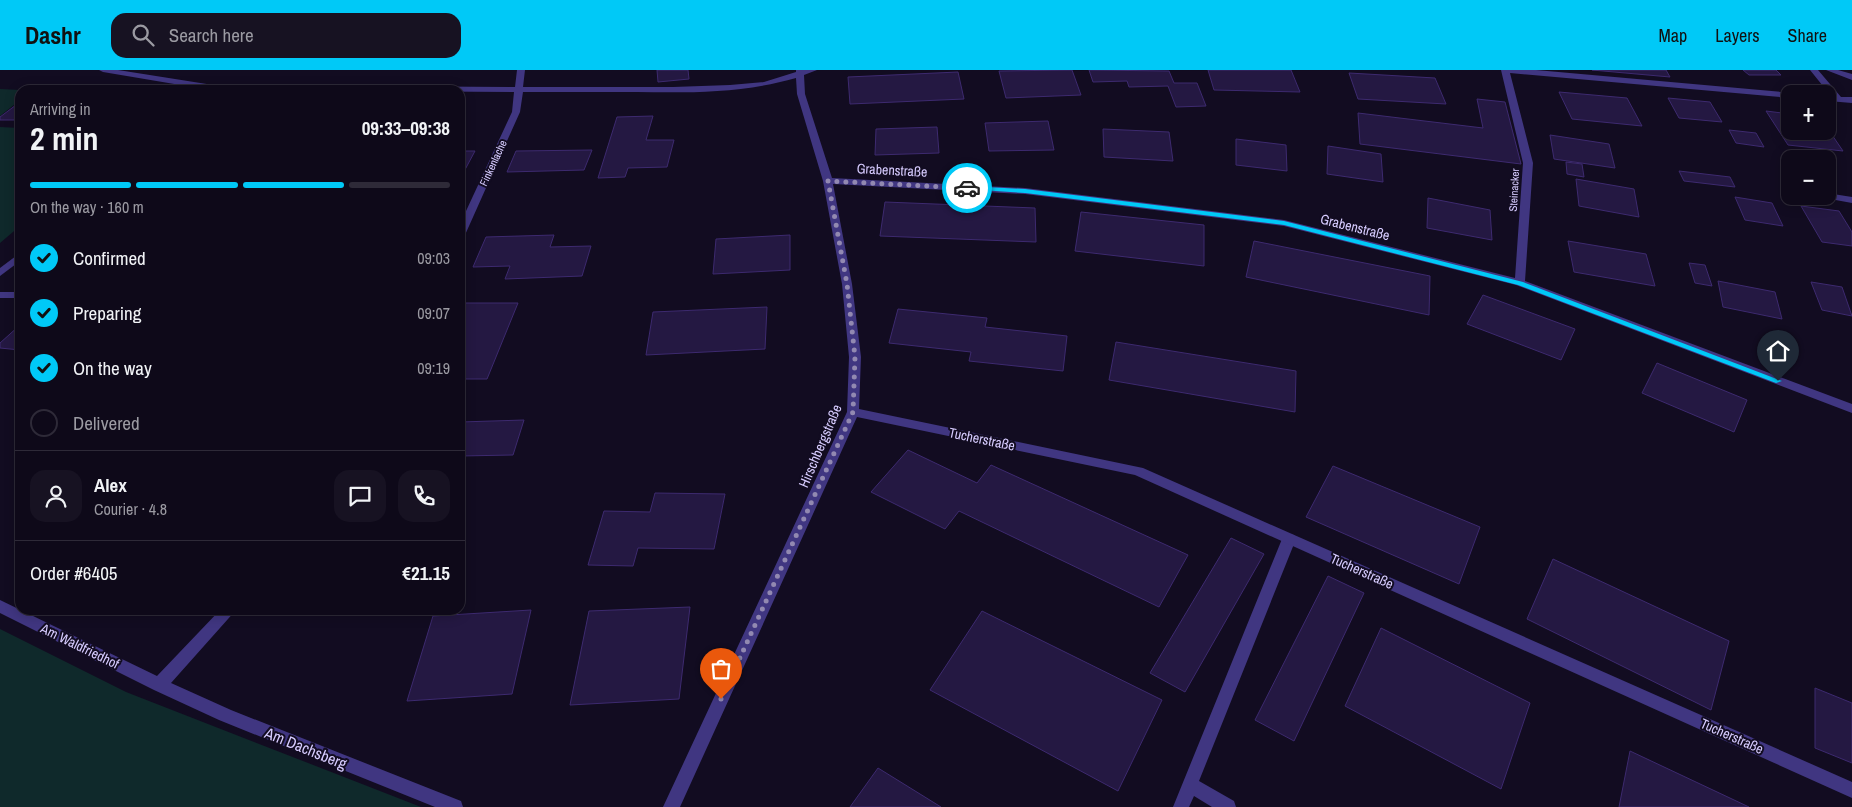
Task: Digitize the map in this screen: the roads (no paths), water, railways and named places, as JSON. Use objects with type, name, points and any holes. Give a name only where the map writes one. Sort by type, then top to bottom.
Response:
[{"type":"street","points":[[103,70],[192,85]]},
{"type":"street","points":[[159,78],[168,70]]},
{"type":"street","name":"Finkenlache","points":[[465,224],[516,112],[521,70]]},
{"type":"street","points":[[465,89],[673,90],[730,88],[765,84],[800,71],[813,70]]},
{"type":"street","points":[[1506,70],[1781,94]]},
{"type":"street","name":"Steinacker","points":[[1506,70],[1528,162],[1520,283]]},
{"type":"street","points":[[1814,70],[1838,99],[1852,100]]},
{"type":"street","points":[[1830,70],[1852,77]]},
{"type":"street","name":"Hirschbergstraße","points":[[672,807],[853,412],[855,357],[847,284],[828,181],[801,94],[800,71]]},
{"type":"street","name":"Grabenstraße","points":[[828,181],[1025,191],[1284,223],[1520,283],[1852,409]]},
{"type":"street","points":[[1836,197],[1852,200]]},
{"type":"street","points":[[0,273],[15,260]]},
{"type":"street","points":[[0,295],[15,295]]},
{"type":"street","name":"Tucherstraße","points":[[853,412],[1138,471],[1852,790]]},
{"type":"street","points":[[1181,807],[1289,539]]},
{"type":"street","name":"Am Waldfriedhof","points":[[0,606],[15,613]]},
{"type":"street","name":"Am Waldfriedhof","points":[[18,615],[159,685]]},
{"type":"street","points":[[159,685],[224,615]]},
{"type":"street","name":"Am Dachsberg","points":[[159,685],[225,715],[455,807]]},
{"type":"street","points":[[1190,785],[1228,807]]}]
